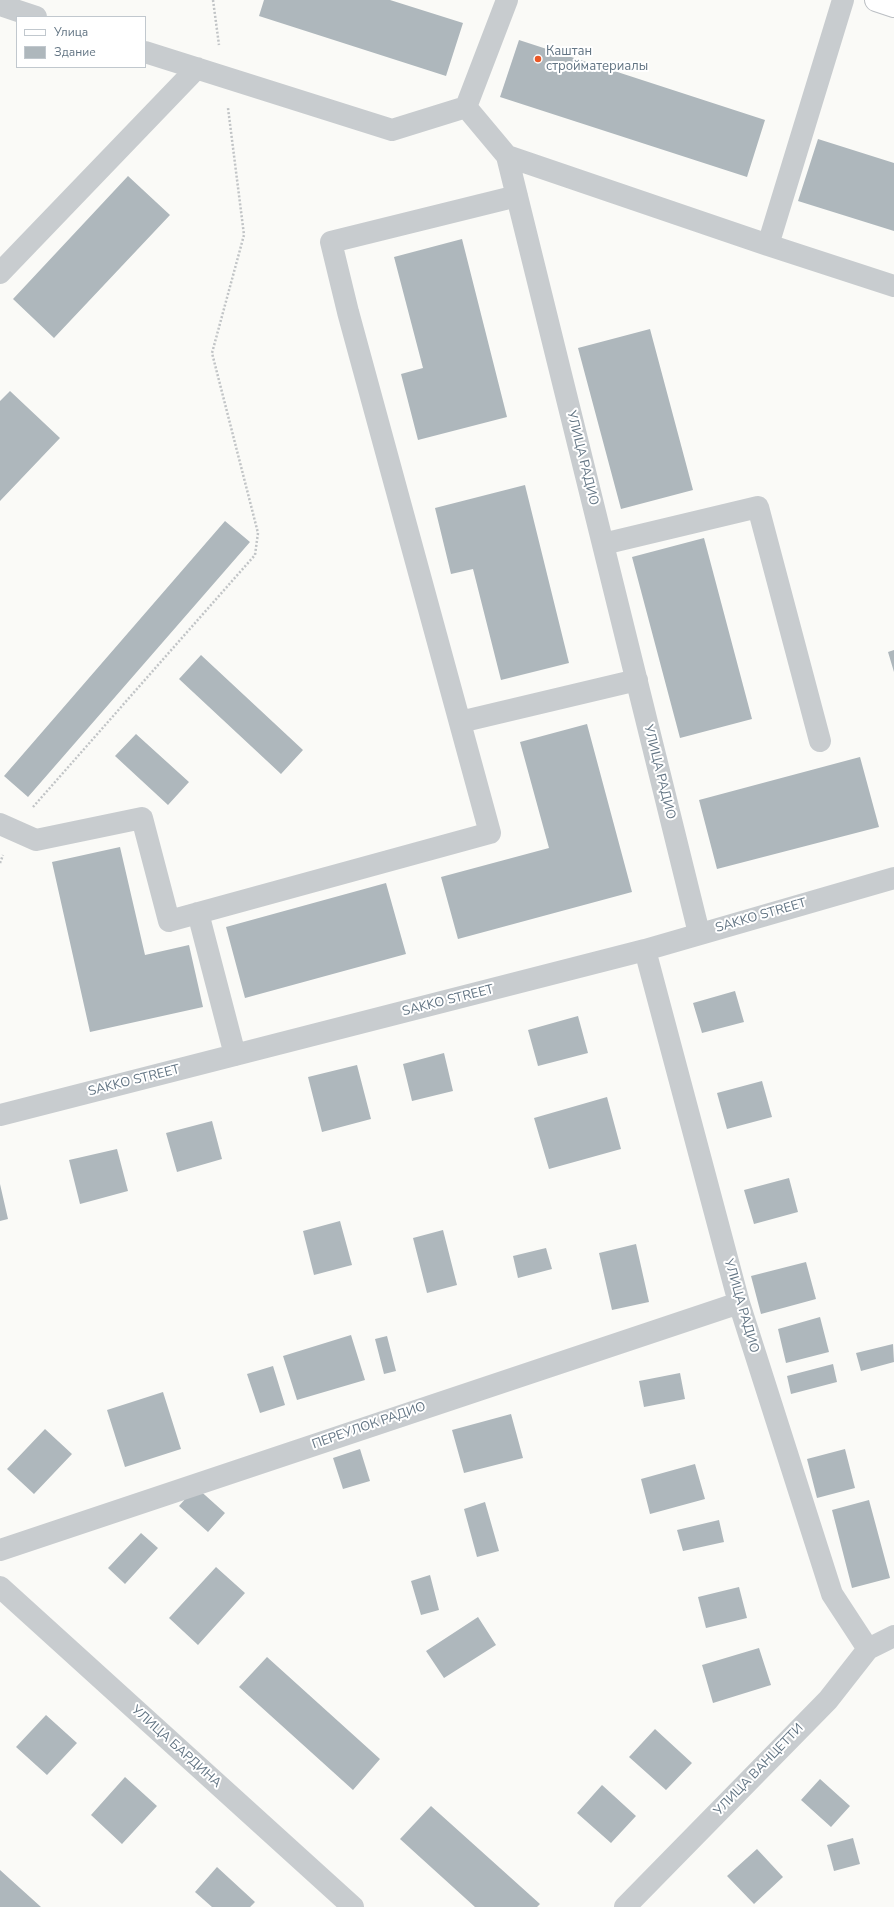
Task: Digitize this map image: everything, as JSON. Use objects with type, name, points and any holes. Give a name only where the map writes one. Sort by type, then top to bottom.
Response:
[{"type":"main road","points":[[876,0],[894,6]]},
{"type":"street","points":[[146,52],[392,130],[466,107],[507,0]]},
{"type":"street","points":[[768,245],[843,0]]},
{"type":"street","points":[[0,6],[33,16]]},
{"type":"street","points":[[0,273],[197,68]]},
{"type":"street","name":"УЛИЦА РАДИО","points":[[466,107],[508,156],[699,933]]},
{"type":"street","points":[[508,156],[768,245],[894,286]]},
{"type":"street","points":[[6,827],[36,840],[142,818],[169,921],[490,833],[330,242],[517,196]]},
{"type":"street","points":[[603,544],[758,507],[820,741]]},
{"type":"street","points":[[460,722],[637,680]]},
{"type":"street","name":"SAKKO STREET","points":[[0,1115],[645,950],[699,933],[894,878]]},
{"type":"street","points":[[198,913],[235,1055]]},
{"type":"street","name":"УЛИЦА РАДИО","points":[[645,950],[739,1302],[832,1594],[868,1650]]},
{"type":"street","name":"ПЕРЕУЛОК РАДИО","points":[[0,1550],[739,1302]]},
{"type":"street","name":"УЛИЦА БАРДИНА","points":[[0,1587],[353,1907]]},
{"type":"street","name":"УЛИЦА ВАНЦЕТТИ","points":[[625,1907],[828,1700],[868,1650],[894,1636]]},
{"type":"path","points":[[0,863],[6,827],[255,555],[258,533],[212,353],[244,235],[213,0]]},
{"type":"building","points":[[264,0],[390,0],[463,23],[446,76],[259,16]]},
{"type":"building","points":[[519,40],[765,120],[747,177],[500,97]]},
{"type":"building","points":[[818,139],[894,163],[894,231],[798,201]]},
{"type":"building","points":[[128,176],[170,215],[54,338],[13,299]]},
{"type":"building","points":[[462,239],[507,417],[418,440],[401,374],[423,368],[394,257]]},
{"type":"building","points":[[650,329],[693,490],[621,509],[578,348]]},
{"type":"building","points":[[10,391],[60,438],[0,501],[0,401]]},
{"type":"building","points":[[525,485],[569,663],[501,680],[473,569],[451,574],[435,508]]},
{"type":"building","points":[[225,521],[250,542],[28,797],[4,776]]},
{"type":"building","points":[[704,538],[752,719],[680,738],[632,557]]},
{"type":"building","points":[[894,650],[894,672],[888,652]]},
{"type":"building","points":[[201,655],[303,750],[281,774],[179,679]]},
{"type":"building","points":[[587,724],[632,892],[458,939],[441,877],[549,848],[520,742]]},
{"type":"building","points":[[136,734],[189,782],[168,805],[115,756]]},
{"type":"building","points":[[860,757],[879,827],[717,869],[699,800]]},
{"type":"building","points":[[120,847],[145,955],[189,945],[203,1007],[90,1032],[52,862]]},
{"type":"building","points":[[386,883],[406,954],[245,998],[226,927]]},
{"type":"building","points":[[735,991],[744,1022],[702,1033],[693,1003]]},
{"type":"building","points":[[578,1016],[588,1053],[538,1066],[528,1030]]},
{"type":"building","points":[[444,1053],[453,1091],[412,1101],[403,1064]]},
{"type":"building","points":[[357,1065],[371,1119],[322,1132],[308,1077]]},
{"type":"building","points":[[762,1081],[772,1117],[727,1129],[717,1093]]},
{"type":"building","points":[[607,1097],[621,1149],[549,1169],[534,1118]]},
{"type":"building","points":[[212,1121],[222,1159],[177,1172],[166,1133]]},
{"type":"building","points":[[117,1149],[128,1191],[80,1204],[69,1160]]},
{"type":"building","points":[[789,1178],[798,1212],[754,1224],[744,1190]]},
{"type":"building","points":[[0,1184],[8,1219],[0,1221]]},
{"type":"building","points":[[340,1221],[352,1265],[314,1275],[303,1231]]},
{"type":"building","points":[[443,1230],[457,1285],[427,1293],[413,1238]]},
{"type":"building","points":[[636,1244],[649,1302],[612,1310],[599,1253]]},
{"type":"building","points":[[546,1248],[552,1269],[518,1278],[513,1256]]},
{"type":"building","points":[[806,1262],[816,1299],[761,1314],[751,1276]]},
{"type":"building","points":[[820,1317],[829,1352],[786,1363],[778,1329]]},
{"type":"building","points":[[351,1335],[365,1380],[297,1400],[283,1356]]},
{"type":"building","points":[[387,1336],[396,1371],[384,1374],[375,1339]]},
{"type":"building","points":[[893,1344],[894,1362],[861,1371],[856,1353]]},
{"type":"building","points":[[833,1364],[837,1382],[791,1394],[787,1376]]},
{"type":"building","points":[[273,1366],[285,1405],[260,1413],[247,1374]]},
{"type":"building","points":[[680,1373],[685,1399],[644,1407],[639,1381]]},
{"type":"building","points":[[163,1392],[181,1449],[125,1467],[107,1410]]},
{"type":"building","points":[[511,1414],[523,1458],[464,1473],[452,1430]]},
{"type":"building","points":[[45,1429],[72,1454],[34,1494],[7,1469]]},
{"type":"building","points":[[360,1449],[370,1481],[343,1489],[333,1458]]},
{"type":"building","points":[[845,1449],[855,1488],[817,1498],[807,1459]]},
{"type":"building","points":[[695,1464],[705,1499],[650,1514],[641,1479]]},
{"type":"building","points":[[196,1487],[225,1513],[208,1532],[179,1506]]},
{"type":"building","points":[[869,1500],[890,1578],[852,1588],[832,1510]]},
{"type":"building","points":[[485,1502],[499,1551],[477,1557],[464,1509]]},
{"type":"building","points":[[719,1520],[724,1542],[683,1551],[677,1530]]},
{"type":"building","points":[[141,1533],[158,1548],[125,1584],[108,1568]]},
{"type":"building","points":[[216,1567],[245,1593],[198,1645],[169,1618]]},
{"type":"building","points":[[430,1575],[439,1610],[421,1615],[411,1581]]},
{"type":"building","points":[[739,1587],[747,1618],[706,1628],[698,1597]]},
{"type":"building","points":[[478,1617],[496,1645],[444,1678],[426,1651]]},
{"type":"building","points":[[759,1648],[771,1685],[713,1703],[702,1665]]},
{"type":"building","points":[[267,1657],[380,1759],[353,1790],[239,1687]]},
{"type":"building","points":[[46,1715],[77,1743],[47,1775],[16,1747]]},
{"type":"building","points":[[655,1729],[692,1763],[666,1790],[629,1757]]},
{"type":"building","points":[[125,1777],[157,1806],[122,1844],[91,1815]]},
{"type":"building","points":[[820,1779],[850,1806],[831,1827],[801,1800]]},
{"type":"building","points":[[602,1785],[636,1816],[611,1843],[577,1813]]},
{"type":"building","points":[[431,1806],[540,1904],[537,1907],[475,1907],[400,1839]]},
{"type":"building","points":[[853,1838],[860,1864],[834,1871],[827,1845]]},
{"type":"building","points":[[757,1849],[783,1877],[754,1904],[727,1876]]},
{"type":"building","points":[[217,1867],[255,1902],[250,1907],[212,1907],[195,1892]]},
{"type":"building","points":[[0,1870],[41,1907],[0,1907]]},
{"type":"place","name":"Каштан стройматериалы","points":[[538,59]]}]
